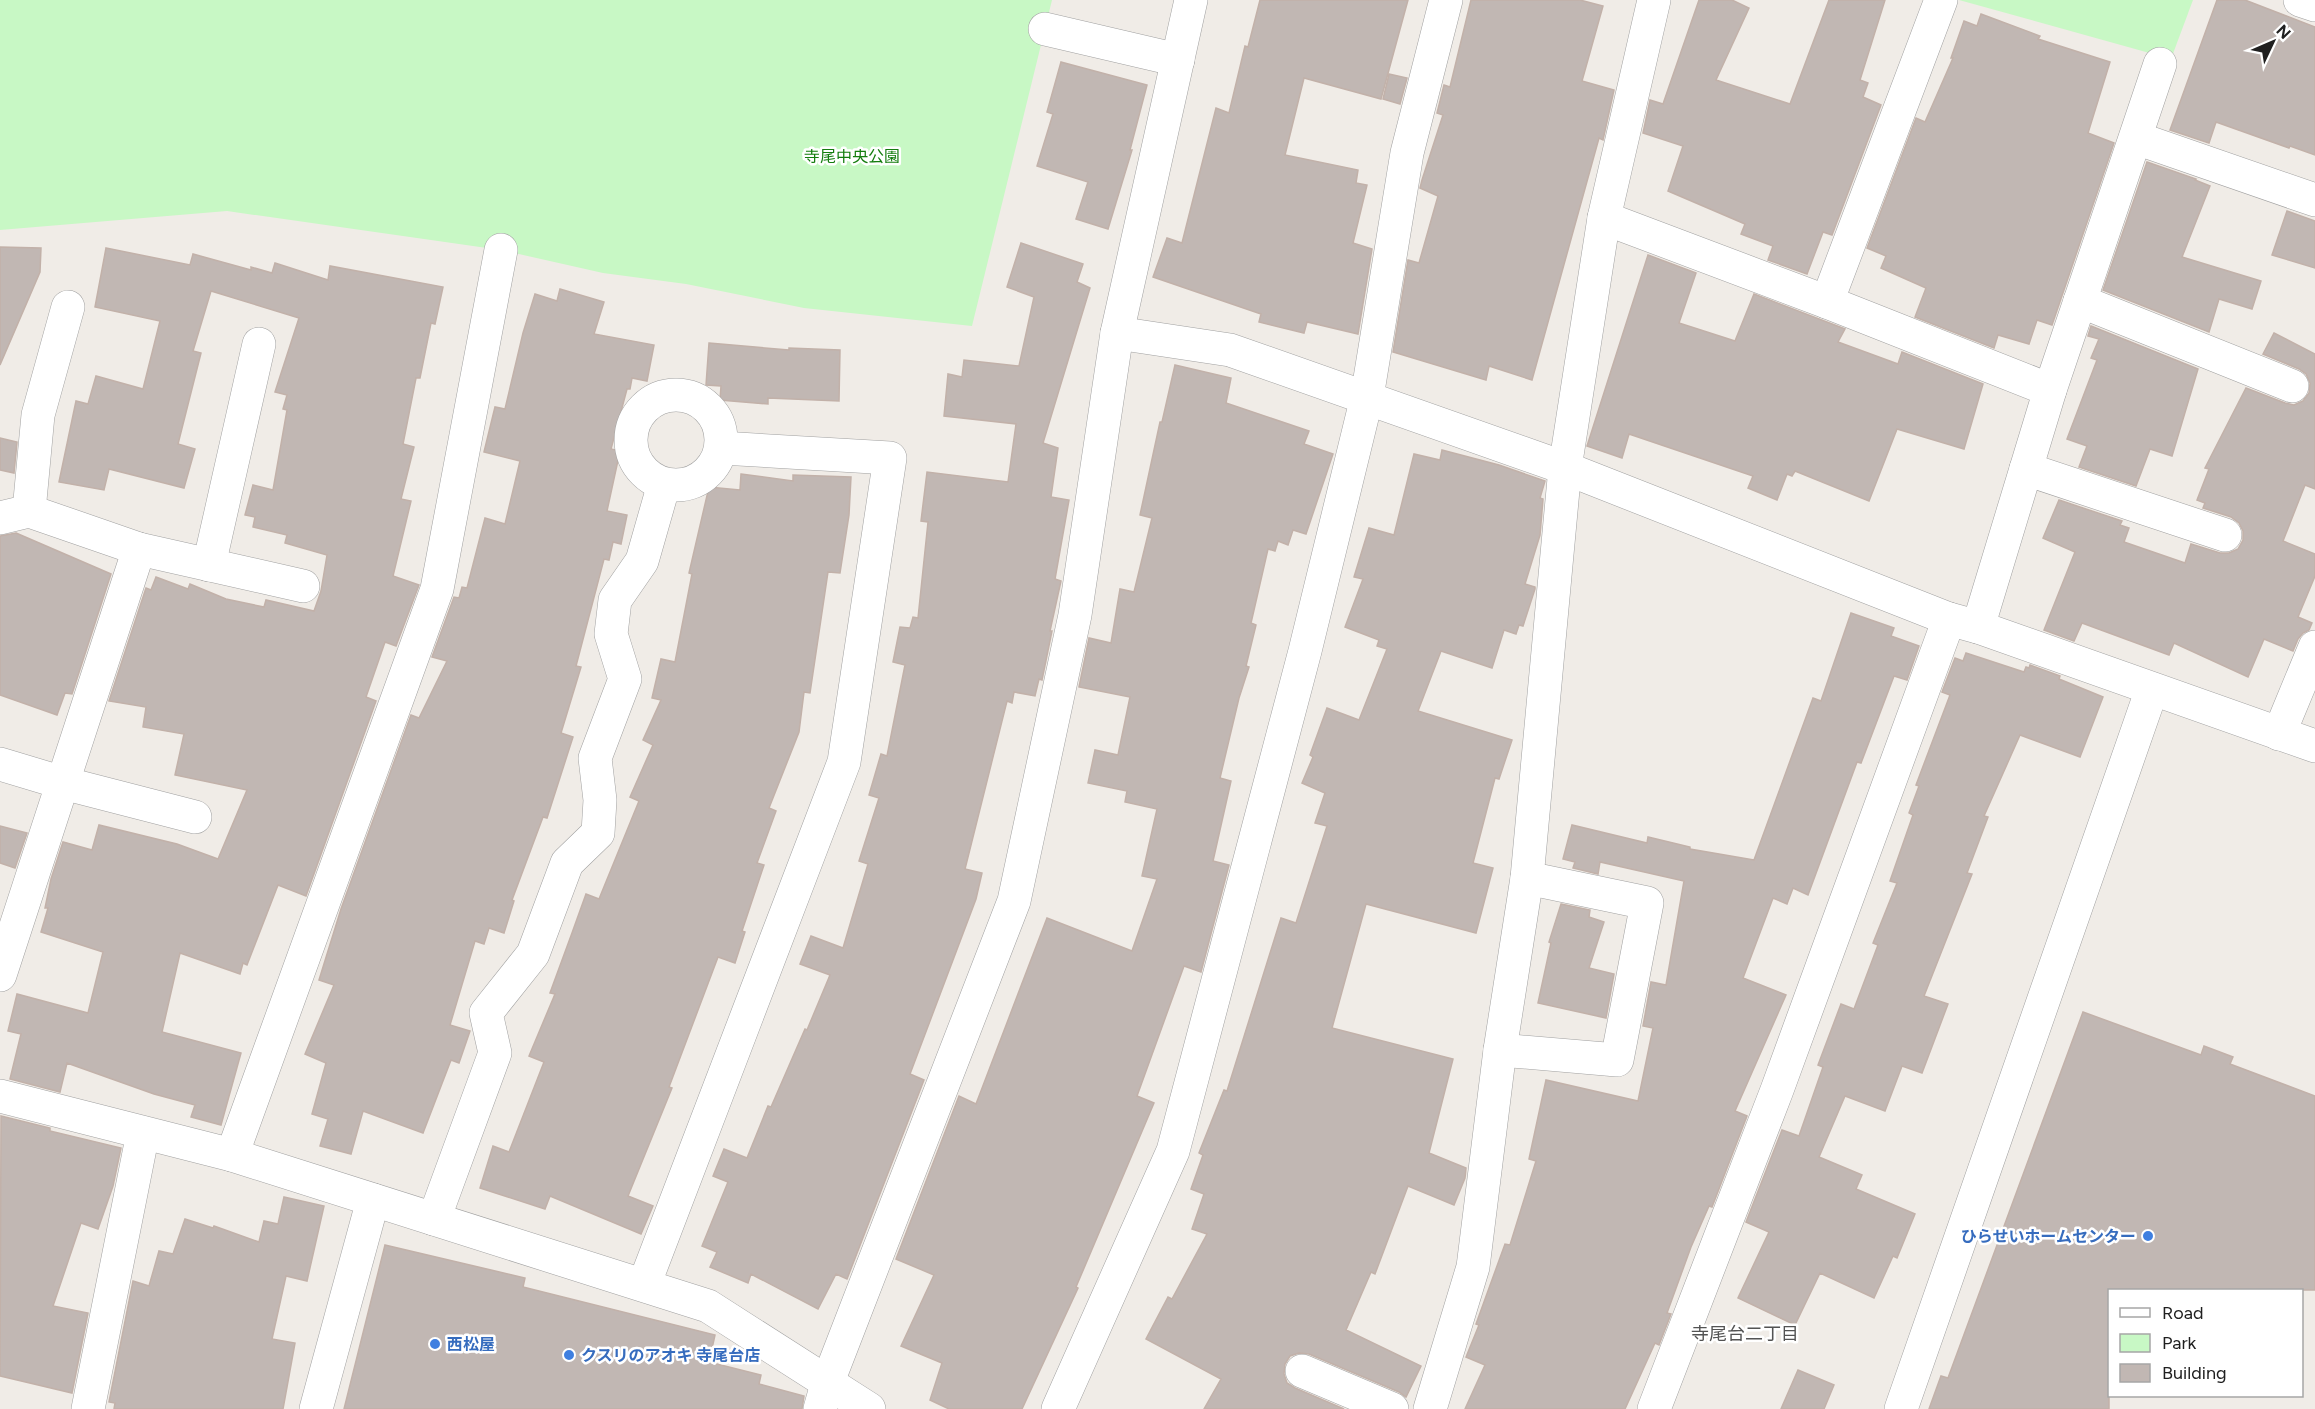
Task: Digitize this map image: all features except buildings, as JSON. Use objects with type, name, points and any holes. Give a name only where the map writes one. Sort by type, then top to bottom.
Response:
[{"type":"street","points":[[824,1397],[1014,901],[1075,615],[1117,333],[1191,0]]},
{"type":"street","points":[[1058,1409],[1173,1151],[1305,651],[1366,397],[1407,153],[1446,0]]},
{"type":"street","points":[[1827,302],[1941,0]]},
{"type":"street","points":[[2300,0],[2315,5]]},
{"type":"street","points":[[1430,1409],[1473,1267],[1500,1050],[1527,878],[1565,468],[1604,218],[1644,6]]},
{"type":"street","points":[[1045,29],[1178,60]]},
{"type":"street","points":[[1654,1409],[1777,1090],[2026,469],[2050,390],[2160,64]]},
{"type":"street","points":[[2136,138],[2315,200]]},
{"type":"street","points":[[1604,218],[1827,302],[2050,390]]},
{"type":"street","points":[[232,1155],[437,589],[501,250]]},
{"type":"street","points":[[2080,301],[2292,386]]},
{"type":"street","points":[[68,308],[38,416],[15,514],[139,549],[303,586]]},
{"type":"street","points":[[1117,333],[1230,350],[1565,468],[1964,623],[2315,746]]},
{"type":"street","points":[[209,565],[259,344]]},
{"type":"street","points":[[676,395],[691,397],[705,405],[715,417],[721,432],[721,448],[716,462],[707,474],[694,482],[679,485],[664,484],[650,477],[639,465],[632,450],[631,434],[636,419],[646,406],[660,398],[676,395]]},
{"type":"street","points":[[644,1285],[844,762],[890,458],[721,448]]},
{"type":"street","points":[[2026,469],[2225,535]]},
{"type":"street","points":[[434,1219],[495,1053],[486,1012],[533,954],[567,863],[598,833],[600,800],[595,758],[625,679],[611,634],[615,600],[642,561],[664,484]]},
{"type":"street","points":[[0,975],[139,549]]},
{"type":"street","points":[[2279,734],[2315,647]]},
{"type":"street","points":[[1901,1409],[2152,688]]},
{"type":"street","points":[[0,764],[63,783],[195,817]]},
{"type":"street","points":[[1500,1050],[1617,1060],[1647,903],[1527,878]]},
{"type":"street","points":[[0,1096],[232,1155],[708,1306],[824,1397],[868,1409]]},
{"type":"street","points":[[88,1409],[143,1133]]},
{"type":"street","points":[[316,1409],[373,1200]]},
{"type":"street","points":[[1302,1371],[1392,1409]]},
{"type":"green space","name":"寺尾中央公園","points":[[0,0],[1052,0],[972,326],[804,308],[686,284],[603,273],[501,250],[227,211],[0,230]]},
{"type":"green space","points":[[1959,0],[2193,0],[2171,59]]},
{"type":"place","name":"ひらせいホームセンター","points":[[2148,1236]]},
{"type":"place","name":"西松屋","points":[[435,1344]]},
{"type":"place","name":"クスリのアオキ 寺尾台店","points":[[569,1355]]},
{"type":"district","name":"寺尾台二丁目","points":[[1745,1334]]}]
